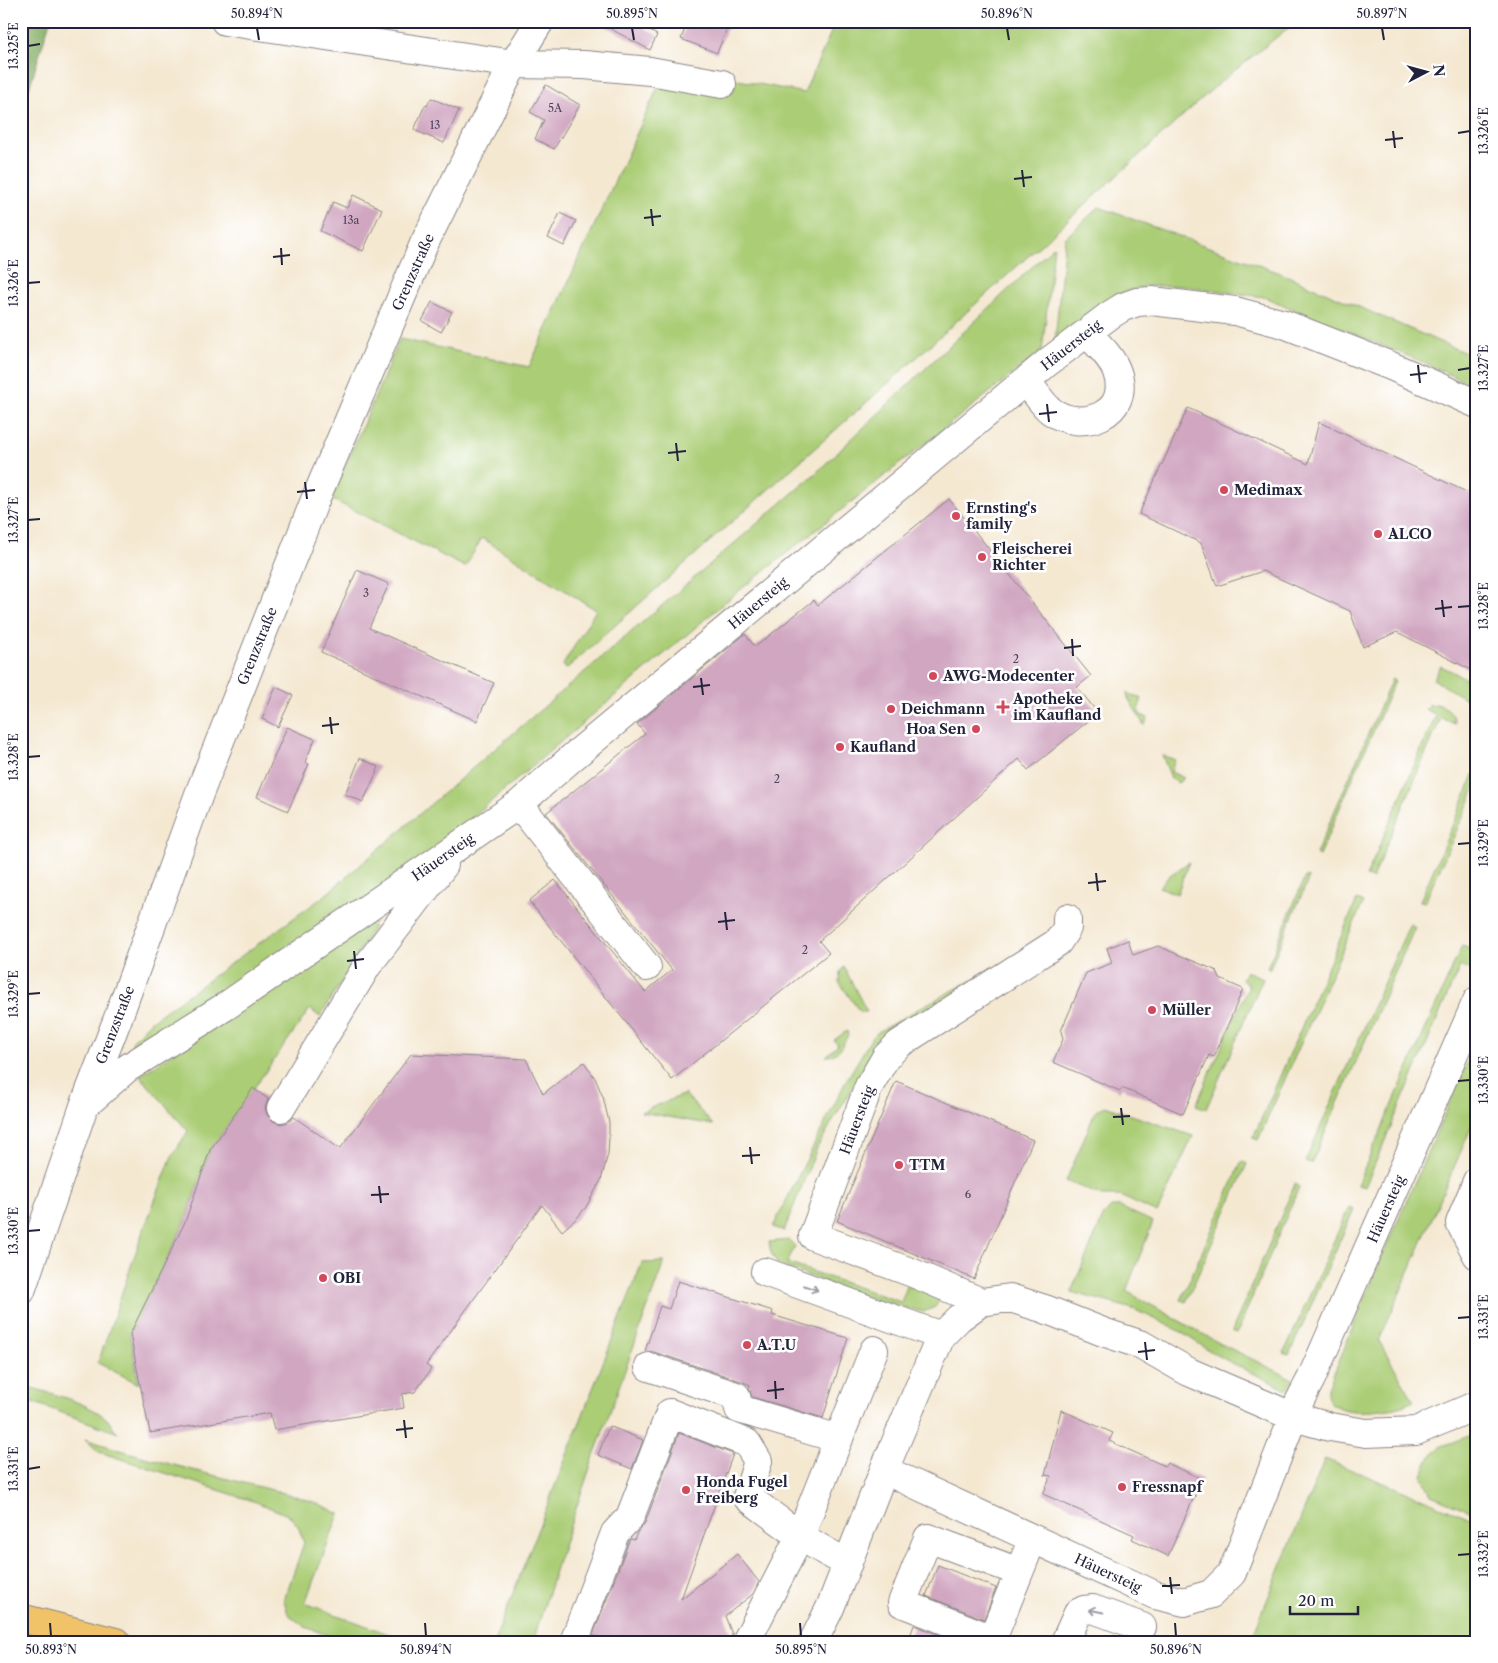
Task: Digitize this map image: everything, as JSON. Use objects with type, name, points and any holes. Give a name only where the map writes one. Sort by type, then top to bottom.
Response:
[{"type":"main road","points":[[21,1618],[116,1642]]},
{"type":"street","points":[[225,21],[514,64],[584,65],[650,71],[722,84]]},
{"type":"street","name":"Grenzstraße","points":[[21,1291],[84,1106],[199,794],[315,500],[424,244],[514,64],[540,21]]},
{"type":"street","name":"Häuersteig","points":[[84,1106],[126,1069],[226,1006],[518,804],[1058,354],[1116,311],[1137,302],[1152,301],[1235,311],[1284,324],[1391,366],[1477,404]]},
{"type":"street","points":[[1026,381],[1050,410],[1065,418],[1081,421],[1094,419],[1112,409],[1120,387],[1117,372],[1109,357],[1087,332]]},
{"type":"street","points":[[518,804],[647,967]]},
{"type":"street","points":[[281,1108],[367,966],[459,846]]},
{"type":"street","name":"Häuersteig","points":[[981,1302],[913,1273],[813,1236],[869,1086],[886,1058],[899,1044],[1058,942],[1067,928],[1067,918]]},
{"type":"street","name":"Häuersteig","points":[[884,1470],[1155,1595],[1184,1602],[1211,1594],[1232,1573],[1300,1402],[1477,1001]]},
{"type":"street","points":[[1477,1181],[1460,1223],[1477,1255]]},
{"type":"street","points":[[765,1272],[941,1336]]},
{"type":"street","points":[[813,1642],[830,1608],[884,1470],[941,1336],[959,1318],[981,1302],[1010,1298],[1045,1309],[1142,1345],[1189,1372],[1294,1417],[1330,1427],[1366,1433],[1416,1431],[1477,1405]]},
{"type":"street","points":[[746,1642],[800,1536],[874,1350]]},
{"type":"street","points":[[649,1367],[736,1396],[739,1409],[839,1438]]},
{"type":"street","points":[[574,1642],[615,1533],[630,1517],[670,1413],[747,1442],[758,1461],[748,1497],[800,1536],[848,1563]]},
{"type":"street","points":[[1018,1572],[928,1538],[902,1603],[992,1640],[1032,1538]]},
{"type":"street","points":[[821,1642],[830,1608]]},
{"type":"street","points":[[1065,1642],[1078,1613],[1084,1610],[1093,1609],[1142,1627]]},
{"type":"green space","points":[[21,21],[50,21],[21,114]]},
{"type":"green space","points":[[836,21],[1297,21],[1219,83],[894,378],[566,669],[563,665],[596,610],[482,538],[465,567],[331,499],[400,339],[529,367],[668,66],[804,93]]},
{"type":"green space","points":[[1099,207],[1283,274],[1477,358],[1477,387],[1420,361],[1264,297],[1183,286],[1146,286],[1115,295],[1055,341],[1065,238]]},
{"type":"green space","points":[[1054,246],[1042,351],[730,598],[362,911],[130,1053],[133,1040],[150,1022],[323,897],[816,473]]},
{"type":"green space","points":[[1441,666],[1477,684],[1477,706],[1433,679]]},
{"type":"green space","points":[[1392,679],[1395,681],[1319,856],[1316,854]]},
{"type":"green space","points":[[1127,693],[1142,699],[1138,710],[1141,715],[1148,718],[1144,725],[1128,698]]},
{"type":"green space","points":[[1436,704],[1449,711],[1453,716],[1455,724],[1441,718],[1372,879],[1366,877],[1436,715],[1425,709],[1429,705]]},
{"type":"green space","points":[[1162,755],[1175,760],[1171,772],[1184,778],[1178,783],[1171,778]]},
{"type":"green space","points":[[1477,768],[1477,784],[1425,902],[1420,901]]},
{"type":"green space","points":[[1189,862],[1177,894],[1159,887],[1170,875]]},
{"type":"green space","points":[[1305,877],[1309,878],[1269,970],[1267,968]]},
{"type":"green space","points":[[1357,900],[1363,903],[1258,1140],[1253,1138]]},
{"type":"green space","points":[[369,923],[374,927],[320,1017],[310,1009],[210,1150],[185,1222],[130,1334],[139,1384],[98,1363],[142,1234],[172,1156],[188,1131],[140,1076],[324,946]]},
{"type":"green space","points":[[1410,923],[1415,927],[1311,1164],[1305,1162]]},
{"type":"green space","points":[[1462,946],[1473,950],[1476,959],[1474,970],[1460,966],[1365,1187],[1357,1185]]},
{"type":"green space","points":[[1009,961],[882,1042],[871,1055],[817,1148],[784,1231],[773,1227],[846,1081],[871,1039],[878,1032],[925,1005]]},
{"type":"green space","points":[[844,967],[867,1012],[860,1012],[839,982],[840,972]]},
{"type":"green space","points":[[1246,971],[1263,978],[1206,1109],[1196,1105],[1249,985],[1242,980]]},
{"type":"green space","points":[[847,1031],[848,1035],[840,1049],[830,1056],[826,1056],[838,1045],[834,1040]]},
{"type":"green space","points":[[1477,1041],[1477,1114],[1379,1341],[1414,1401],[1398,1407],[1379,1410],[1358,1411],[1340,1408],[1328,1398],[1327,1390],[1389,1240]]},
{"type":"green space","points":[[685,1094],[713,1125],[641,1112]]},
{"type":"green space","points":[[1105,1106],[1193,1136],[1157,1213],[1120,1196],[1102,1196],[1066,1181],[1096,1110]]},
{"type":"green space","points":[[1242,1161],[1247,1164],[1186,1302],[1181,1300]]},
{"type":"green space","points":[[1295,1184],[1299,1187],[1237,1333],[1232,1331]]},
{"type":"green space","points":[[1111,1207],[1120,1207],[1153,1222],[1126,1291],[1219,1343],[1295,1380],[1287,1390],[1218,1356],[1179,1331],[1153,1318],[1133,1309],[1071,1292],[1104,1215]]},
{"type":"green space","points":[[1349,1207],[1354,1209],[1289,1355],[1284,1353]]},
{"type":"green space","points":[[789,1240],[795,1246],[787,1263],[901,1302],[908,1284],[941,1298],[935,1307],[923,1312],[876,1300],[778,1265],[771,1253],[769,1242]]},
{"type":"green space","points":[[664,1262],[593,1459],[533,1642],[494,1642],[642,1263]]},
{"type":"green space","points":[[21,1385],[67,1398],[90,1408],[108,1420],[118,1433],[21,1398]]},
{"type":"green space","points":[[1477,1433],[1477,1514],[1431,1495],[1422,1475],[1432,1454],[1442,1446]]},
{"type":"green space","points":[[85,1439],[168,1464],[297,1496],[339,1514],[305,1603],[410,1642],[346,1642],[305,1627],[288,1614],[284,1600],[304,1543],[298,1526],[290,1516],[256,1502],[99,1452]]},
{"type":"green space","points":[[1325,1459],[1477,1521],[1477,1642],[1250,1642]]},
{"type":"building","points":[[596,21],[632,21],[657,35],[650,50]]},
{"type":"building","points":[[688,21],[730,21],[717,53],[681,39]]},
{"type":"building","points":[[546,85],[580,105],[554,149],[535,139],[544,120],[530,112]]},
{"type":"building","points":[[431,98],[459,110],[444,143],[414,130],[425,105],[427,106]]},
{"type":"building","points":[[353,195],[382,209],[363,251],[320,231],[333,202],[347,208]]},
{"type":"building","points":[[560,213],[576,221],[564,246],[548,238]]},
{"type":"building","points":[[432,302],[452,312],[441,332],[422,321]]},
{"type":"building","name":"ALCO","points":[[1188,408],[1308,464],[1319,422],[1477,497],[1477,673],[1397,632],[1363,647],[1350,611],[1263,571],[1217,586],[1201,543],[1139,514]]},
{"type":"building","points":[[949,499],[1091,676],[1077,687],[1098,713],[1028,770],[1019,759],[819,941],[829,953],[672,1080],[529,901],[555,880],[645,992],[672,970],[546,813],[645,734],[637,724],[745,634],[755,647],[814,600],[818,605]]},
{"type":"building","points":[[357,570],[389,584],[369,628],[494,683],[477,721],[321,652]]},
{"type":"building","points":[[276,687],[293,695],[278,727],[262,719]]},
{"type":"building","points":[[287,727],[315,739],[305,762],[309,764],[288,811],[257,797]]},
{"type":"building","points":[[360,758],[379,767],[363,802],[345,794]]},
{"type":"building","name":"Müller","points":[[1128,940],[1133,955],[1158,946],[1217,971],[1220,979],[1243,989],[1214,1057],[1209,1055],[1183,1114],[1122,1088],[1120,1091],[1053,1062],[1063,1039],[1061,1031],[1086,973],[1112,963],[1107,948]]},
{"type":"building","name":"OBI","points":[[411,1054],[526,1059],[543,1094],[584,1062],[595,1078],[603,1097],[609,1122],[608,1154],[601,1180],[586,1207],[562,1231],[542,1205],[426,1365],[431,1369],[415,1392],[402,1394],[404,1408],[274,1430],[270,1413],[150,1433],[130,1334],[185,1222],[210,1150],[253,1088],[268,1099],[265,1108],[267,1115],[273,1121],[281,1124],[288,1122],[294,1117],[340,1149]]},
{"type":"building","points":[[896,1081],[1033,1140],[974,1279],[837,1221]]},
{"type":"building","name":"A.T.U","points":[[678,1281],[773,1311],[772,1315],[848,1338],[823,1418],[752,1397],[750,1385],[741,1381],[654,1352],[645,1351],[660,1306],[669,1309]]},
{"type":"building","name":"Fressnapf","points":[[1061,1410],[1113,1433],[1109,1441],[1165,1466],[1167,1463],[1202,1479],[1168,1556],[1132,1539],[1134,1535],[1043,1494],[1051,1476],[1045,1475]]},
{"type":"building","points":[[609,1426],[643,1440],[632,1469],[598,1455]]},
{"type":"building","name":"Honda Fugel Freiberg","points":[[679,1433],[733,1454],[681,1599],[737,1554],[759,1582],[753,1594],[725,1616],[732,1634],[731,1642],[611,1642],[593,1635],[629,1541],[631,1539],[634,1540],[645,1523]]},
{"type":"building","points":[[938,1565],[996,1588],[984,1619],[926,1596]]},
{"type":"building","points":[[914,1625],[957,1642],[908,1642]]},
{"type":"place","name":"Medimax","points":[[1224,490]]},
{"type":"place","name":"Ernsting's family","points":[[956,516]]},
{"type":"place","name":"ALCO","points":[[1378,534]]},
{"type":"place","name":"Fleischerei Richter","points":[[982,557]]},
{"type":"place","name":"AWG-Modecenter","points":[[933,676]]},
{"type":"place","name":"Apotheke im Kaufland","points":[[1003,707]]},
{"type":"place","name":"Deichmann","points":[[891,709]]},
{"type":"place","name":"Hoa Sen","points":[[976,729]]},
{"type":"place","name":"Kaufland","points":[[840,747]]},
{"type":"place","name":"Müller","points":[[1152,1010]]},
{"type":"place","name":"TTM","points":[[899,1165]]},
{"type":"place","name":"OBI","points":[[323,1278]]},
{"type":"place","name":"A.T.U","points":[[747,1345]]},
{"type":"place","name":"Fressnapf","points":[[1122,1487]]},
{"type":"place","name":"Honda Fugel Freiberg","points":[[686,1490]]}]
